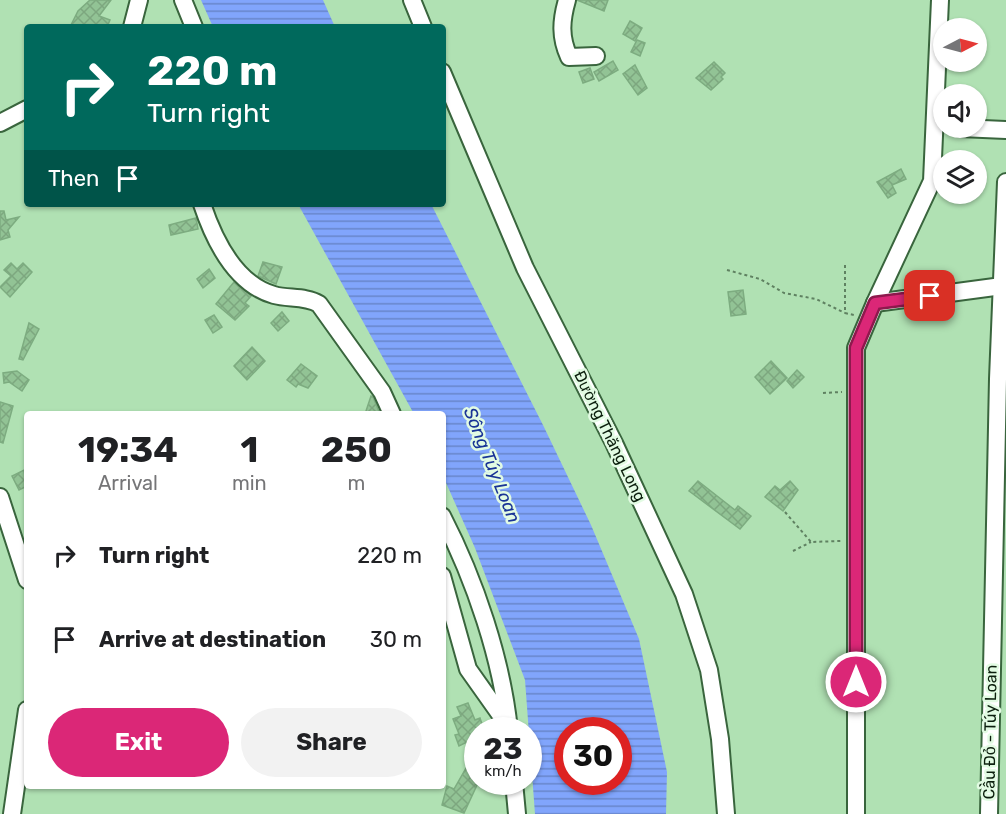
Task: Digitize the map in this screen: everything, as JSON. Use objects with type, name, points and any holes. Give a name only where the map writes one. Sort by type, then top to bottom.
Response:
[{"type":"street","points":[[133,24],[139,0]]},
{"type":"street","points":[[183,0],[193,24]]},
{"type":"street","points":[[412,0],[422,24]]},
{"type":"street","points":[[567,0],[562,18],[561,41],[568,57],[596,56]]},
{"type":"street","points":[[939,84],[940,0]]},
{"type":"street","name":"Đường Thăng Long","points":[[446,81],[525,268],[614,443],[684,594],[709,670],[720,739],[726,814]]},
{"type":"street","points":[[0,123],[24,111]]},
{"type":"street","points":[[987,129],[1006,130]]},
{"type":"street","points":[[856,814],[856,348],[932,181],[937,138]]},
{"type":"street","name":"Cầu Đỏ - Túy Loan","points":[[989,814],[1002,428],[1006,182]]},
{"type":"street","points":[[203,207],[234,268],[246,280],[271,294],[319,304],[382,392],[391,411]]},
{"type":"street","points":[[875,303],[1003,279]]},
{"type":"street","points":[[0,497],[24,571]]},
{"type":"street","points":[[446,525],[465,567],[496,660],[507,717]]},
{"type":"street","points":[[446,590],[468,669],[501,717]]},
{"type":"street","points":[[12,814],[24,731]]},
{"type":"street","points":[[515,795],[517,814]]},
{"type":"path","points":[[845,265],[845,313]]},
{"type":"path","points":[[727,270],[760,279],[784,293],[816,298],[845,313],[868,318]]},
{"type":"path","points":[[823,393],[835,394],[856,389]]},
{"type":"path","points":[[785,512],[811,542]]},
{"type":"path","points":[[793,551],[811,542],[856,540]]},
{"type":"water","points":[[201,0],[323,0],[334,24],[212,24]]},
{"type":"water","name":"Sông Túy Loan","points":[[300,207],[433,207],[591,525],[639,639],[667,772],[666,814],[535,814],[534,795],[542,795],[542,717],[528,717],[525,680],[475,548],[446,483],[446,411],[412,411]]},
{"type":"building","points":[[90,0],[111,0],[99,16],[110,20],[108,24],[72,24],[78,11]]},
{"type":"building","points":[[577,0],[608,0],[604,11]]},
{"type":"building","points":[[630,21],[642,28],[635,41],[623,34]]},
{"type":"building","points":[[637,40],[645,43],[640,56],[631,52]]},
{"type":"building","points":[[613,61],[618,70],[599,81],[594,72]]},
{"type":"building","points":[[714,62],[725,73],[721,77],[723,79],[711,90],[696,78]]},
{"type":"building","points":[[635,65],[647,88],[638,95],[623,74]]},
{"type":"building","points":[[590,68],[594,79],[583,83],[579,72]]},
{"type":"building","points":[[901,169],[906,179],[892,185],[896,193],[888,198],[877,182]]},
{"type":"building","points":[[0,211],[4,211],[6,220],[19,217],[8,230],[10,237],[0,240]]},
{"type":"building","points":[[196,218],[198,229],[171,235],[169,225]]},
{"type":"building","points":[[263,262],[282,267],[276,284],[258,276]]},
{"type":"building","points":[[11,263],[17,269],[23,263],[32,272],[10,297],[0,287],[11,276],[4,270]]},
{"type":"building","points":[[209,269],[215,278],[203,288],[197,279]]},
{"type":"building","points":[[234,282],[251,296],[245,303],[249,306],[235,320],[216,304]]},
{"type":"building","points":[[743,290],[746,314],[731,316],[728,292]]},
{"type":"building","points":[[282,312],[289,321],[278,331],[271,323]]},
{"type":"building","points":[[214,315],[222,327],[213,333],[205,320]]},
{"type":"building","points":[[29,323],[39,329],[23,360],[19,359]]},
{"type":"building","points":[[252,347],[265,361],[247,380],[234,366]]},
{"type":"building","points":[[771,361],[787,378],[770,394],[755,377]]},
{"type":"building","points":[[301,364],[317,376],[308,388],[298,384],[296,387],[287,380]]},
{"type":"building","points":[[797,370],[804,377],[793,388],[787,381]]},
{"type":"building","points":[[17,371],[29,380],[22,391],[9,382],[4,383],[3,373]]},
{"type":"building","points":[[371,396],[379,411],[366,411]]},
{"type":"building","points":[[0,402],[13,406],[3,443],[0,442]]},
{"type":"building","points":[[24,470],[24,488],[19,490],[12,476]]},
{"type":"building","points":[[698,481],[735,510],[738,506],[751,516],[740,529],[689,491]]},
{"type":"building","points":[[790,481],[798,490],[783,511],[765,497],[775,486],[780,490]]},
{"type":"building","points":[[468,703],[474,717],[464,717],[464,744],[459,746],[455,735],[459,734],[453,719],[461,716],[457,707]]},
{"type":"building","points":[[464,772],[464,795],[472,795],[464,813],[442,805],[447,786],[454,789]]},
{"type":"route","points":[[856,682],[856,348],[875,303],[930,296]]}]
